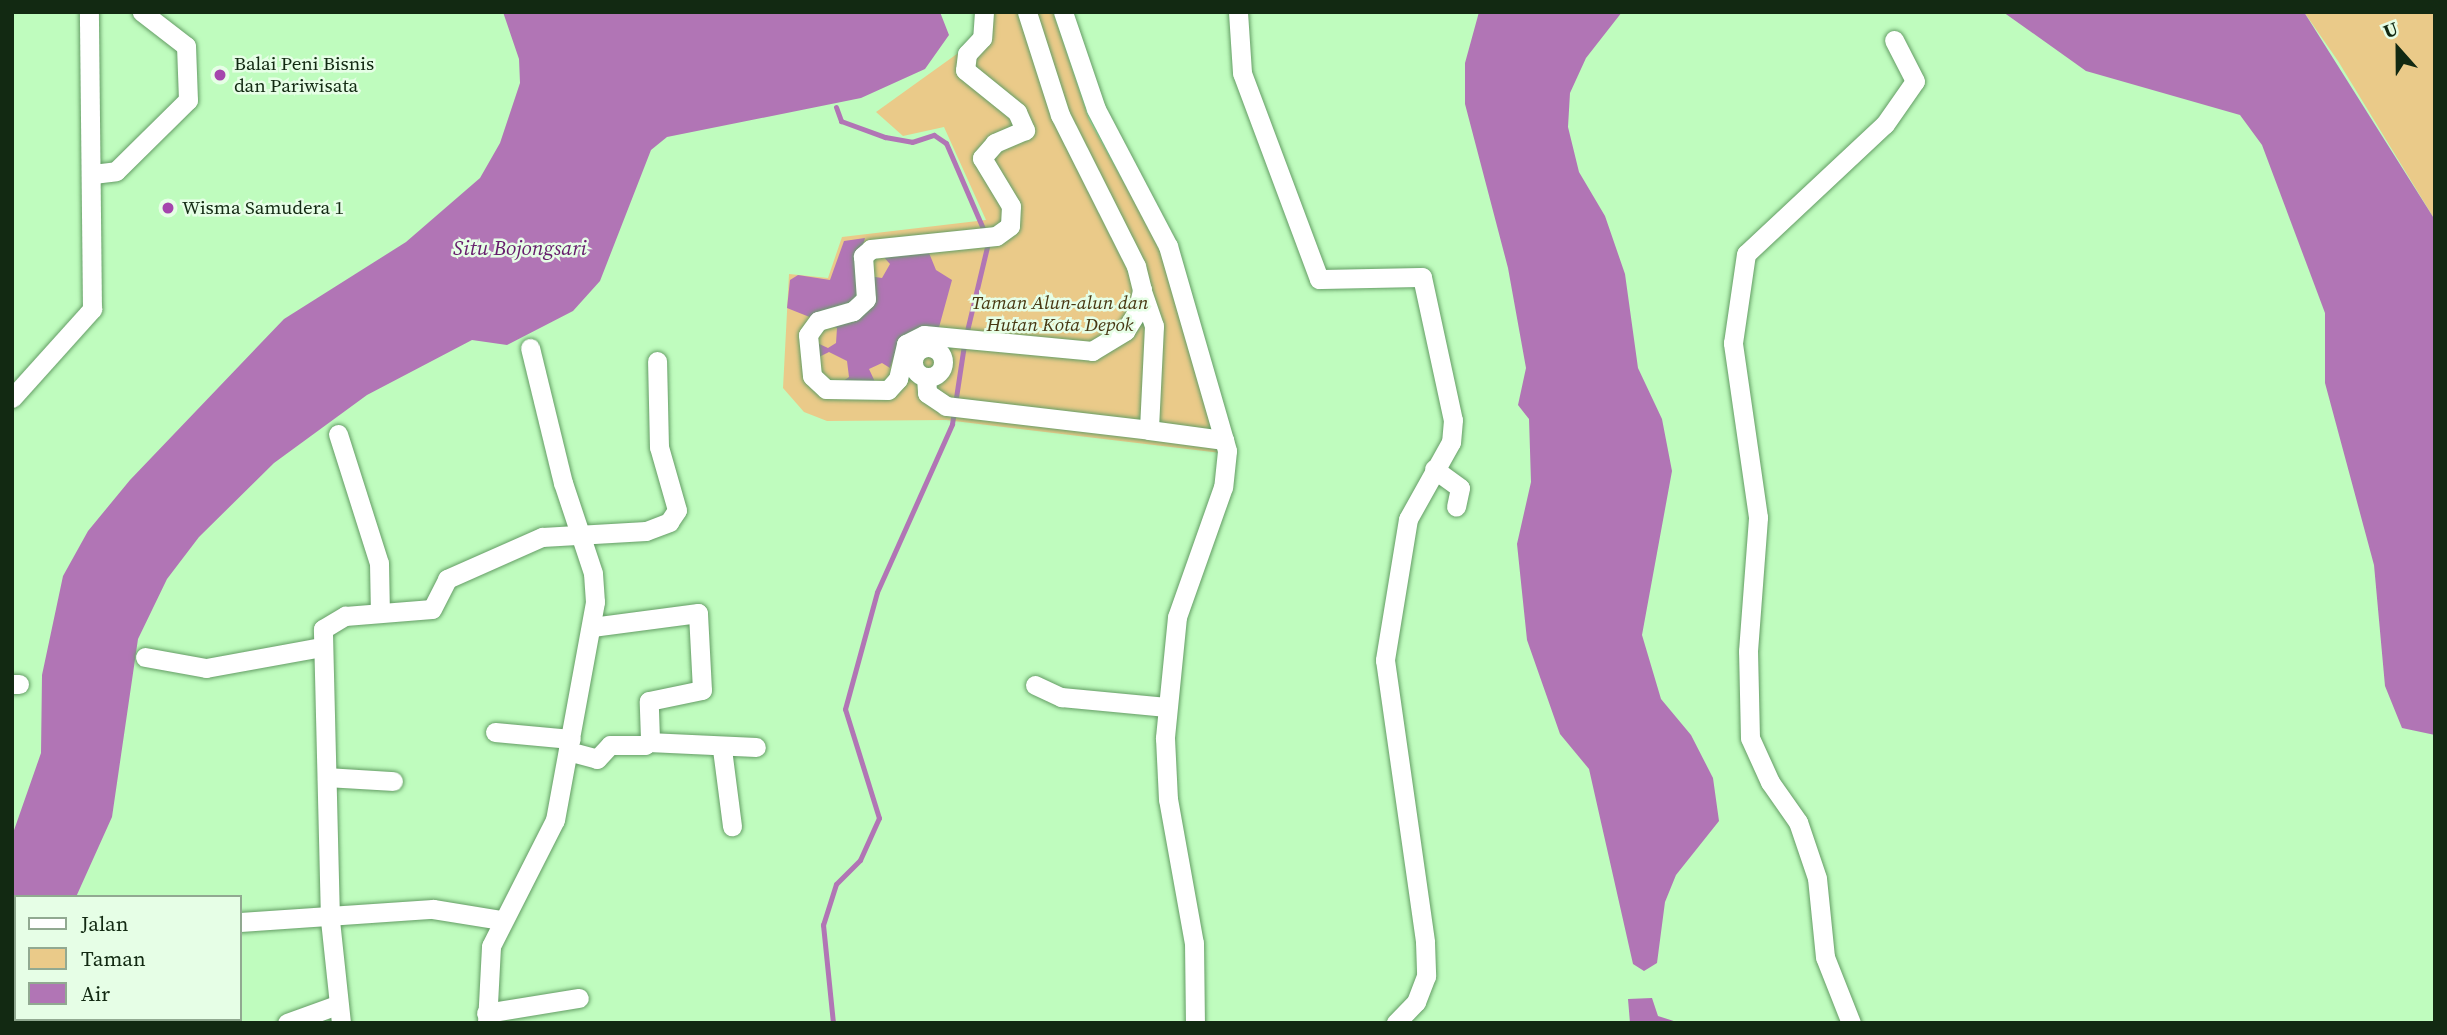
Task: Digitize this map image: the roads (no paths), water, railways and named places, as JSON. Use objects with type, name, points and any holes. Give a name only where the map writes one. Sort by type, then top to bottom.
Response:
[{"type":"street","points":[[12,398],[92,309],[93,174],[89,12]]},
{"type":"street","points":[[93,174],[116,171],[188,100],[186,46],[142,12]]},
{"type":"street","points":[[984,12],[982,38],[967,54],[965,70],[1017,112],[1025,130],[995,143],[982,158],[1011,206],[1010,226],[996,236],[871,249],[861,263],[866,299],[813,327],[810,367],[826,389],[888,390],[914,338],[953,338],[1092,351],[1125,331],[1142,290]]},
{"type":"street","points":[[1027,12],[1060,115],[1136,266],[1154,326],[1149,430]]},
{"type":"street","points":[[1063,12],[1096,109],[1168,246],[1224,440],[1223,487],[1177,617],[1167,707],[1166,780],[1192,923],[1195,1023]]},
{"type":"street","points":[[1238,12],[1242,73],[1319,279],[1422,277],[1454,420],[1451,442],[1434,469],[1406,527],[1385,660],[1425,954],[1416,1002],[1396,1023]]},
{"type":"street","points":[[1850,1023],[1825,957],[1817,878],[1798,822],[1750,738],[1748,651],[1758,517],[1733,343],[1746,254],[1885,124],[1915,81],[1894,40]]},
{"type":"street","points":[[530,348],[563,483],[578,536],[593,573],[592,627],[555,820],[500,920],[491,946],[486,1018],[579,998]]},
{"type":"street","points":[[287,1023],[339,1014],[330,920],[322,647],[331,619],[432,609],[447,579],[542,537],[646,531],[677,514],[659,447],[657,361]]},
{"type":"street","points":[[926,377],[927,393],[954,407],[1224,440]]},
{"type":"street","points":[[338,434],[379,563],[380,613]]},
{"type":"street","points":[[1434,469],[1460,488],[1456,507]]},
{"type":"street","points":[[592,627],[698,613],[702,690],[649,701],[648,743]]},
{"type":"street","points":[[145,657],[206,668],[322,647]]},
{"type":"street","points":[[1035,685],[1061,697],[1167,707]]},
{"type":"street","points":[[495,732],[570,745],[597,759],[610,745],[648,743],[722,748],[756,747]]},
{"type":"street","points":[[722,748],[732,826]]},
{"type":"street","points":[[327,777],[393,781]]},
{"type":"street","points":[[242,922],[330,920],[433,909],[500,920]]},
{"type":"water","name":"Situ Bojongsari","points":[[503,12],[940,12],[949,35],[925,69],[861,98],[667,137],[651,150],[600,281],[573,311],[507,345],[472,340],[367,395],[274,463],[199,537],[167,579],[138,639],[112,817],[77,895],[14,895],[12,1008],[12,836],[41,753],[42,675],[63,576],[88,531],[130,480],[284,319],[406,242],[480,178],[500,143],[520,83],[519,59]]},
{"type":"water","points":[[1479,12],[1622,12],[1586,58],[1570,93],[1568,127],[1579,172],[1605,216],[1625,274],[1638,368],[1662,419],[1672,471],[1642,635],[1661,699],[1691,735],[1713,778],[1719,821],[1676,875],[1665,902],[1657,963],[1644,971],[1633,964],[1589,769],[1560,734],[1527,640],[1517,544],[1531,482],[1529,419],[1518,405],[1526,368],[1508,268],[1465,104],[1465,63]]},
{"type":"water","points":[[2003,12],[2304,12],[2435,220],[2435,735],[2402,728],[2385,686],[2374,565],[2325,383],[2325,313],[2262,145],[2240,115],[2086,71]]},
{"type":"water","points":[[865,238],[855,274],[882,278],[890,264],[881,254],[927,248],[936,270],[952,280],[938,331],[921,327],[900,338],[890,368],[882,363],[869,369],[876,384],[838,385],[849,377],[847,361],[829,352],[815,359],[815,342],[828,348],[836,343],[837,328],[787,308],[790,280],[798,275],[830,280],[844,241]]},
{"type":"water","points":[[1652,998],[1658,1016],[1680,1023],[1630,1023],[1628,999]]},
{"type":"waterway","points":[[836,107],[841,121],[885,137],[912,142],[934,135],[946,143],[985,233]]},
{"type":"waterway","points":[[966,335],[988,243]]},
{"type":"waterway","points":[[833,1023],[823,925],[836,884],[860,860],[879,818],[845,709],[877,592],[952,424],[964,345]]},
{"type":"place","name":"Balai Peni Bisnis dan Pariwisata","points":[[220,75]]},
{"type":"place","name":"Wisma Samudera 1","points":[[168,208]]},
{"type":"park label","name":"Taman Alun-alun dan Hutan Kota Depok","points":[[1060,314]]}]
